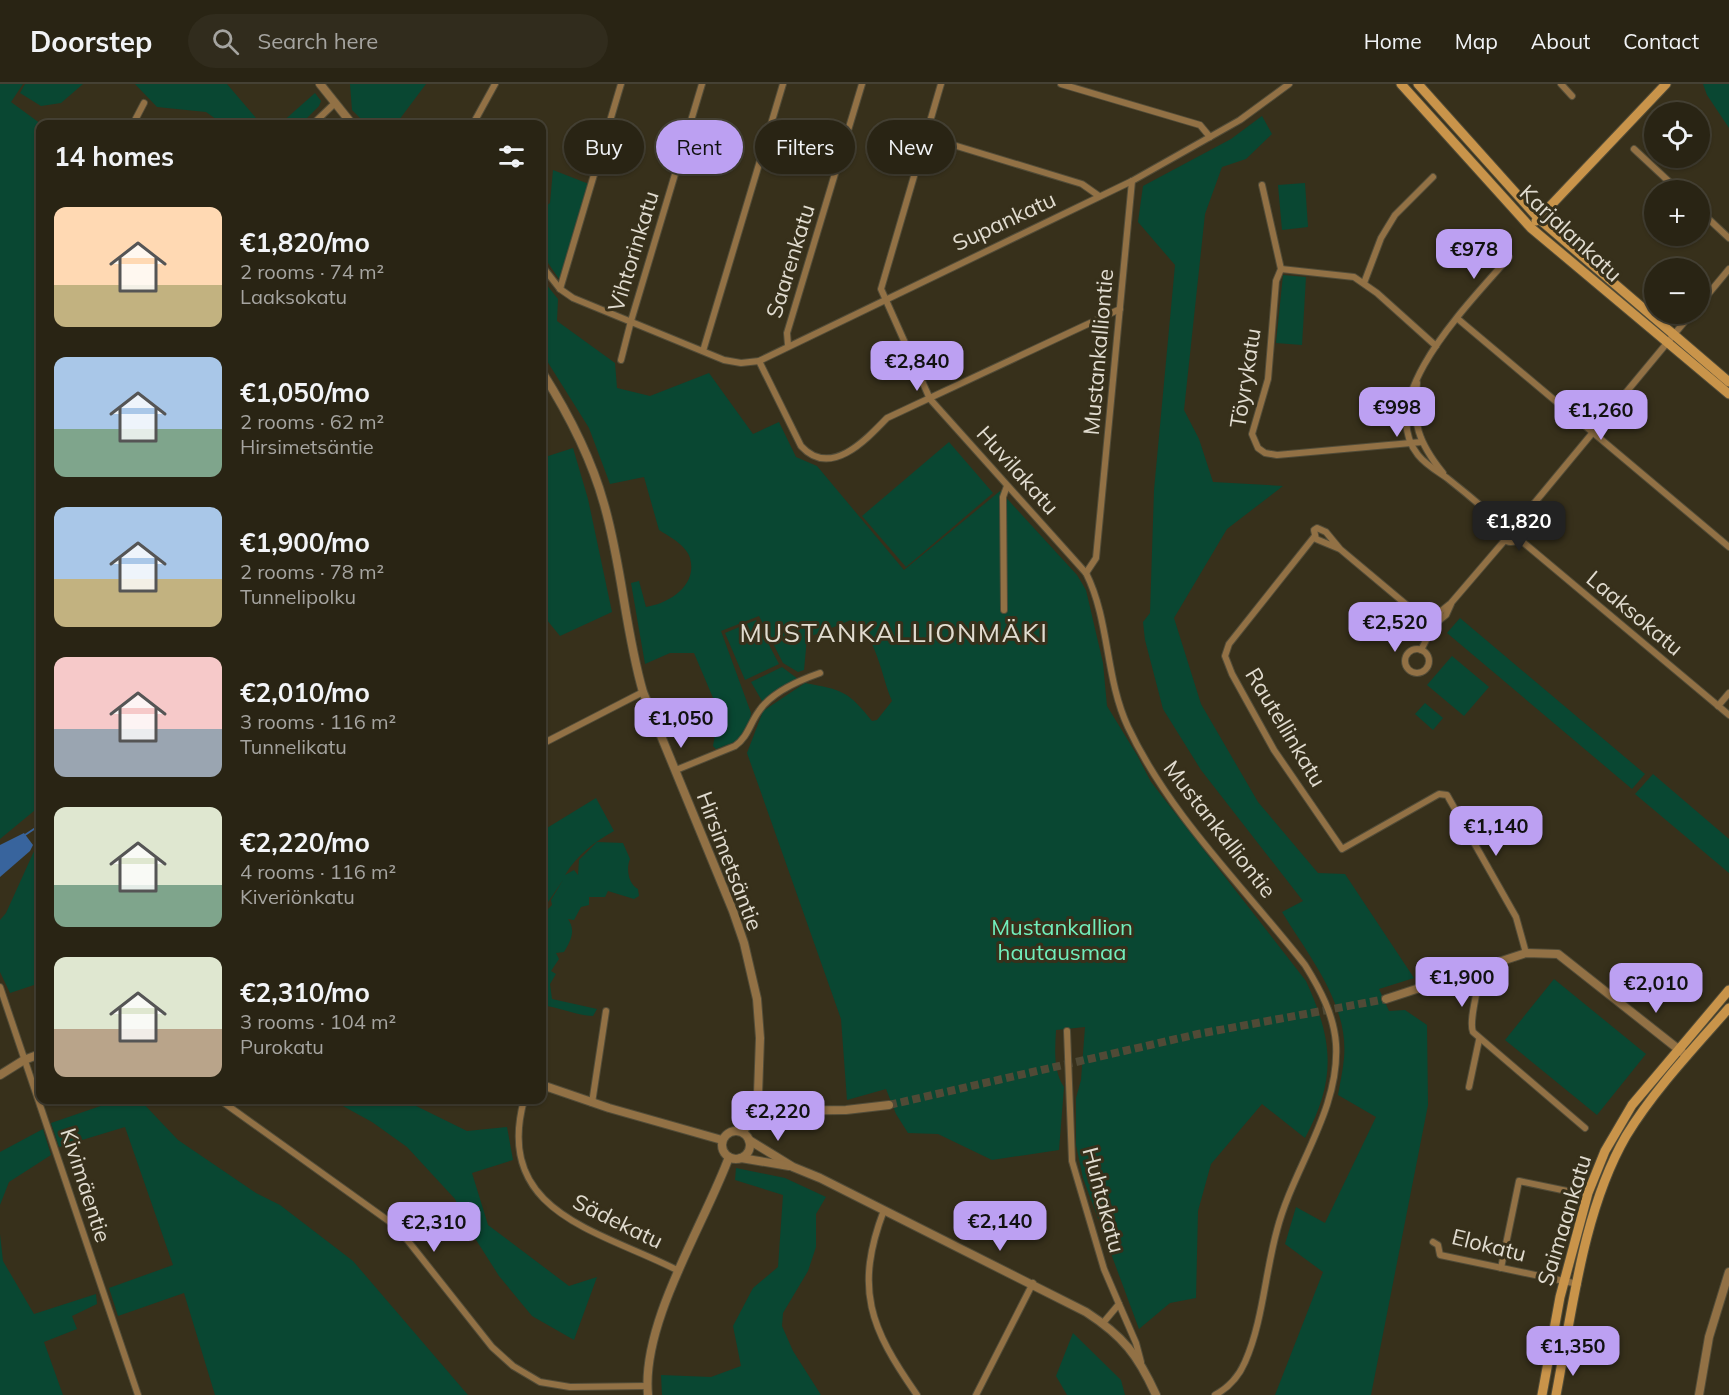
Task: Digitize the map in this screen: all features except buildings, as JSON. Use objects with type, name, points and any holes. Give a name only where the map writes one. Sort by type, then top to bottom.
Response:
[{"type":"main road","name":"Karjalankatu","points":[[1402,84],[1531,228],[1729,394]]},
{"type":"main road","name":"Karjalankatu","points":[[1418,84],[1538,218],[1729,382]]},
{"type":"main road","points":[[1531,228],[1666,84]]},
{"type":"main road","name":"Saimaankatu","points":[[1542,1395],[1564,1281],[1588,1193],[1605,1151],[1632,1105],[1729,990]]},
{"type":"main road","name":"Saimaankatu","points":[[1556,1395],[1578,1284],[1600,1196],[1616,1156],[1642,1113],[1729,1008]]},
{"type":"street","points":[[320,84],[349,120]]},
{"type":"street","points":[[475,120],[495,84]]},
{"type":"street","points":[[560,289],[621,84]]},
{"type":"street","name":"Vihtorinkatu","points":[[621,360],[630,321],[702,84]]},
{"type":"street","points":[[703,351],[783,84]]},
{"type":"street","name":"Saarenkatu","points":[[788,345],[787,333],[862,84]]},
{"type":"street","name":"Huvilakatu","points":[[931,120],[941,84]]},
{"type":"street","points":[[1061,84],[1200,125],[1210,137]]},
{"type":"street","name":"Supankatu","points":[[759,361],[885,298],[1132,181],[1210,137],[1289,84]]},
{"type":"street","points":[[1561,84],[1572,96]]},
{"type":"street","points":[[135,120],[144,104]]},
{"type":"street","points":[[317,120],[335,104]]},
{"type":"street","points":[[955,145],[1082,184],[1099,196]]},
{"type":"street","points":[[1634,148],[1668,180]]},
{"type":"street","name":"Huvilakatu","points":[[916,174],[881,290],[930,399],[1086,573]]},
{"type":"street","points":[[1364,283],[1379,241],[1395,215],[1433,177]]},
{"type":"street","name":"Mustankalliontie","points":[[1132,181],[1096,558],[1086,573],[1097,596],[1118,701],[1150,771],[1177,808],[1305,965],[1320,989],[1336,1044],[1334,1074],[1326,1106],[1288,1192],[1251,1346],[1234,1380],[1215,1395]]},
{"type":"street","name":"Töyrykatu","points":[[1262,185],[1281,269],[1276,281],[1268,379],[1253,427],[1253,440],[1265,453],[1277,455],[1422,442]]},
{"type":"street","points":[[1710,220],[1729,238]]},
{"type":"street","points":[[1503,525],[1447,478],[1431,468],[1411,444],[1408,430],[1408,406],[1418,376],[1436,346],[1509,256]]},
{"type":"street","points":[[1281,269],[1342,275],[1364,283],[1436,346]]},
{"type":"street","points":[[1710,292],[1729,269]]},
{"type":"street","points":[[546,271],[560,289],[573,298],[733,362],[759,361],[801,446],[818,459],[848,452],[866,440],[887,418],[1120,309]]},
{"type":"street","points":[[1458,319],[1729,547]]},
{"type":"street","points":[[1517,524],[1682,324]]},
{"type":"street","points":[[1418,376],[1414,407],[1417,430],[1422,442],[1447,478]]},
{"type":"street","name":"Hirsimetsäntie","points":[[546,379],[573,424],[604,504],[634,660],[643,692],[744,943],[757,999],[760,1038],[756,1111],[743,1132]]},
{"type":"street","points":[[1004,610],[1003,497],[1007,486]]},
{"type":"street","points":[[1505,540],[1501,530],[1503,525],[1507,522],[1517,524]]},
{"type":"street","points":[[1505,540],[1514,541],[1518,538],[1521,533],[1517,524]]},
{"type":"street","points":[[1340,549],[1314,537],[1314,530],[1322,529],[1340,549],[1432,627]]},
{"type":"street","name":"Rautellinkatu","points":[[1314,537],[1229,644],[1225,656],[1232,674],[1274,750],[1342,849],[1439,794],[1445,793],[1516,917],[1526,952]]},
{"type":"street","name":"Laaksokatu","points":[[1518,538],[1729,715]]},
{"type":"street","points":[[1421,650],[1432,627],[1446,615],[1451,603],[1505,540]]},
{"type":"street","points":[[676,770],[735,746],[743,740],[756,715],[766,703],[803,679],[820,674]]},
{"type":"street","points":[[546,742],[643,692]]},
{"type":"street","points":[[1718,706],[1729,693]]},
{"type":"street","points":[[1386,999],[1526,952],[1542,951],[1566,957],[1687,1056]]},
{"type":"street","points":[[1481,967],[1479,991],[1470,1024],[1479,1040],[1584,1128]]},
{"type":"street","name":"Kivimäentie","points":[[0,987],[36,1095]]},
{"type":"street","points":[[592,1102],[606,1011]]},
{"type":"street","name":"Huhtakatu","points":[[1067,1030],[1072,1161],[1100,1258],[1136,1342],[1141,1362]]},
{"type":"street","points":[[1469,1087],[1479,1040]]},
{"type":"street","points":[[0,1075],[36,1056]]},
{"type":"street","points":[[546,1086],[722,1140]]},
{"type":"street","name":"Kivimäentie","points":[[39,1104],[138,1395]]},
{"type":"street","points":[[226,1104],[397,1227],[492,1347],[513,1366],[540,1382],[570,1387],[647,1386]]},
{"type":"street","name":"Sädekatu","points":[[523,1104],[517,1146],[532,1185],[547,1202],[564,1218],[679,1271]]},
{"type":"street","points":[[756,1111],[846,1110],[889,1105]]},
{"type":"street","points":[[722,1140],[731,1131],[743,1132],[749,1140],[793,1167],[1033,1283],[1104,1323],[1141,1362],[1156,1395]]},
{"type":"street","points":[[722,1140],[723,1150],[729,1157],[793,1167]]},
{"type":"street","points":[[741,1158],[750,1149],[749,1140]]},
{"type":"street","points":[[648,1395],[647,1386],[657,1330],[679,1271],[716,1194],[729,1157]]},
{"type":"street","points":[[1501,1268],[1519,1181],[1568,1191]]},
{"type":"street","points":[[884,1210],[872,1244],[867,1293],[877,1330],[897,1366],[917,1395]]},
{"type":"street","name":"Elokatu","points":[[1433,1242],[1438,1245],[1440,1255],[1578,1284]]},
{"type":"street","points":[[1699,1395],[1709,1336],[1729,1272]]},
{"type":"street","points":[[976,1395],[1033,1283]]},
{"type":"street","points":[[1104,1323],[1119,1304]]},
{"type":"green space","points":[[0,84],[23,84],[11,102],[36,120],[36,809],[0,839]]},
{"type":"green space","points":[[25,84],[83,84],[61,103],[41,106],[20,93]]},
{"type":"green space","points":[[135,84],[227,84],[258,120],[217,120],[206,112],[157,107]]},
{"type":"green space","points":[[350,84],[426,84],[399,120],[362,120],[352,110]]},
{"type":"green space","points":[[1703,84],[1729,84],[1729,128],[1707,95]]},
{"type":"green space","points":[[315,93],[321,101],[305,120],[285,120]]},
{"type":"green space","points":[[1262,116],[1272,134],[1246,159],[1222,167],[1205,214],[1184,410],[1199,439],[1213,482],[1283,486],[1227,529],[1174,618],[1201,704],[1258,802],[1318,873],[1345,874],[1414,978],[1379,989],[1389,1011],[1405,1010],[1427,1025],[1428,1105],[1371,1395],[1275,1395],[1323,1272],[1285,1244],[1296,1207],[1325,1223],[1376,1117],[1338,1095],[1344,1058],[1344,1038],[1340,1018],[1325,981],[1282,912],[1303,901],[1201,770],[1163,709],[1145,640],[1143,622],[1150,613],[1154,490],[1175,265],[1138,222],[1143,186],[1231,139]]},
{"type":"green space","points":[[553,170],[594,186],[563,285],[546,260],[546,206],[550,203]]},
{"type":"green space","points":[[1305,183],[1308,227],[1282,230],[1278,185]]},
{"type":"green space","points":[[1283,275],[1306,277],[1302,345],[1276,343]]},
{"type":"green space","name":"Mustankallion hautausmaa","points":[[546,284],[558,299],[557,321],[615,363],[617,388],[650,396],[709,373],[753,434],[779,422],[796,457],[817,466],[904,570],[1000,491],[1077,575],[1086,590],[1103,663],[1107,706],[1151,782],[1306,981],[1322,1022],[1326,1041],[1328,1060],[1322,1097],[1305,1138],[1262,1104],[1211,1164],[1198,1211],[1196,1298],[1170,1303],[1139,1329],[1083,1178],[1076,1145],[1076,1098],[1081,1080],[1085,1027],[1056,1030],[1056,1067],[1064,1087],[1059,1150],[992,1160],[938,1134],[908,1133],[896,1114],[886,1089],[847,1100],[841,1019],[747,753],[763,711],[805,683],[844,693],[857,703],[872,721],[877,720],[892,701],[877,656],[867,635],[851,620],[807,638],[804,670],[798,672],[783,663],[759,616],[721,631],[751,713],[749,726],[742,739],[716,749],[713,746],[719,712],[694,653],[670,653],[645,664],[631,583],[639,581],[646,607],[663,602],[679,592],[690,577],[690,558],[681,545],[659,530],[644,477],[610,484],[589,428],[546,359]]},
{"type":"green space","points":[[949,442],[993,493],[906,567],[862,516]]},
{"type":"green space","points":[[573,448],[588,499],[612,612],[560,636],[546,619],[546,457]]},
{"type":"green space","points":[[1460,618],[1645,774],[1632,789],[1447,633]]},
{"type":"green space","points":[[756,620],[779,664],[745,680],[725,633]]},
{"type":"green space","points":[[1452,656],[1489,687],[1464,716],[1427,685]]},
{"type":"green space","points":[[782,667],[798,679],[762,701],[751,682]]},
{"type":"green space","points":[[1425,703],[1443,718],[1433,730],[1415,714]]},
{"type":"green space","points":[[1653,774],[1729,839],[1729,873],[1635,794]]},
{"type":"green space","points":[[596,798],[614,831],[597,842],[623,843],[630,859],[629,876],[638,889],[639,896],[634,899],[608,891],[605,897],[589,897],[589,905],[581,907],[574,920],[568,919],[572,928],[572,936],[564,952],[556,953],[559,959],[551,971],[556,974],[550,984],[552,999],[597,1009],[593,1016],[547,1006],[546,1010],[546,911],[552,905],[551,900],[563,880],[546,905],[546,829]],"holes":[[[596,842],[579,860],[578,875],[574,870],[565,875],[575,861]]]},
{"type":"green space","points":[[36,847],[36,984],[10,993],[0,972],[0,920],[6,913]]},
{"type":"green space","points":[[1554,979],[1646,1054],[1597,1115],[1505,1040]]},
{"type":"green space","points":[[106,1104],[144,1104],[178,1140],[256,1193],[280,1205],[353,1261],[468,1395],[215,1395],[184,1293],[118,1316],[109,1288],[173,1265],[125,1127],[59,1147],[51,1123]]},
{"type":"green space","points":[[339,1104],[412,1104],[467,1131],[507,1127],[513,1160],[472,1173],[488,1225],[569,1286],[597,1277],[574,1340],[532,1316],[499,1276],[466,1224],[455,1199],[407,1147],[372,1122]]},
{"type":"green space","points":[[43,1129],[51,1155],[9,1182],[0,1205],[0,1152]]},
{"type":"green space","points":[[736,1168],[785,1178],[826,1197],[816,1214],[816,1247],[808,1271],[783,1313],[782,1326],[793,1351],[821,1395],[662,1395],[661,1375],[711,1377],[741,1366],[733,1326],[753,1288],[778,1267],[783,1195],[735,1180]]},
{"type":"green space","points":[[0,1234],[3,1261],[34,1314],[96,1294],[97,1304],[72,1316],[77,1329],[44,1342],[63,1395],[0,1395]]},
{"type":"green space","points":[[1073,1333],[1121,1380],[1125,1395],[1067,1395],[1056,1376]]},
{"type":"water","points":[[24,833],[33,845],[30,851],[0,877],[0,845]]},
{"type":"waterway","points":[[25,835],[36,828]]},
{"type":"tunnel","points":[[889,1105],[1198,1034],[1386,999]]},
{"type":"district","name":"MUSTANKALLIONMÄKI","points":[[894,633]]}]
